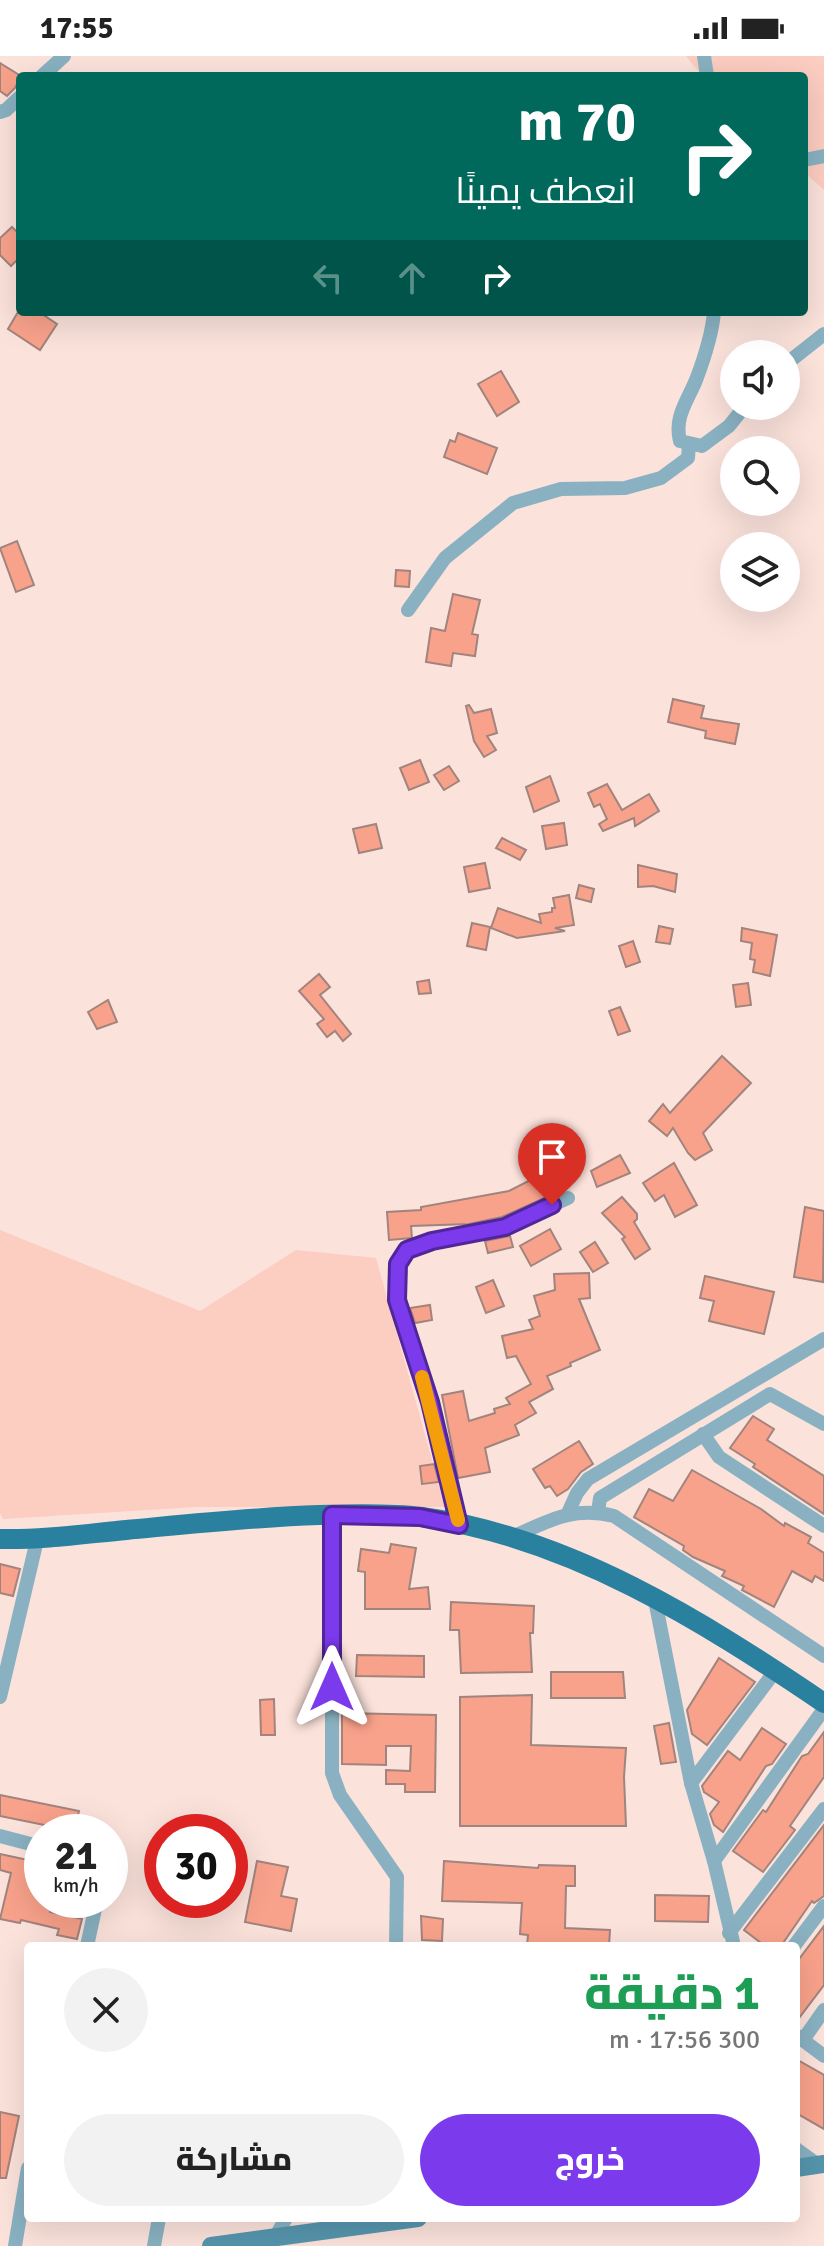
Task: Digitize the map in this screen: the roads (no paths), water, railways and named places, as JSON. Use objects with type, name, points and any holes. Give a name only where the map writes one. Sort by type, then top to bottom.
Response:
[{"type":"main road","points":[[0,1539],[37,1540],[126,1530],[332,1515],[420,1517],[563,1554],[655,1600],[776,1670],[824,1706]]},
{"type":"main road","points":[[800,2167],[821,2164]]},
{"type":"main road","points":[[211,2246],[386,2222]]},
{"type":"street","points":[[46,72],[64,56]]},
{"type":"street","points":[[714,316],[713,328],[695,381],[679,415],[677,429],[680,441],[702,446],[734,420]]},
{"type":"street","points":[[800,353],[824,334]]},
{"type":"street","points":[[408,610],[445,558],[513,503],[561,489],[625,488],[661,478],[688,458],[689,444]]},
{"type":"street","points":[[459,1525],[430,1402],[397,1300],[398,1264],[407,1250],[432,1241],[505,1227],[568,1198]]},
{"type":"street","points":[[568,1513],[588,1479],[824,1339]]},
{"type":"street","points":[[598,1512],[600,1498],[770,1394],[824,1424]]},
{"type":"street","points":[[703,1434],[719,1457],[824,1526]]},
{"type":"street","points":[[577,1493],[598,1512]]},
{"type":"street","points":[[510,1538],[568,1513],[598,1512],[614,1516],[824,1656]]},
{"type":"street","points":[[332,1515],[332,1773],[340,1795],[397,1877],[396,1942]]},
{"type":"street","points":[[0,1697],[37,1540]]},
{"type":"street","points":[[655,1600],[691,1783],[714,1861],[731,1939]]},
{"type":"street","points":[[691,1783],[776,1670]]},
{"type":"street","points":[[714,1861],[824,1706]]},
{"type":"street","points":[[731,1939],[824,1809]]},
{"type":"street","points":[[0,1836],[24,1842]]},
{"type":"street","points":[[797,1942],[824,1906]]},
{"type":"street","points":[[88,1942],[93,1918]]},
{"type":"street","points":[[800,2037],[824,2010]]},
{"type":"street","points":[[800,2039],[824,2056]]},
{"type":"street","points":[[800,2151],[821,2164]]},
{"type":"street","points":[[15,2246],[24,2192]]},
{"type":"street","points":[[154,2246],[158,2222]]},
{"type":"street","points":[[276,2236],[284,2222]]}]
